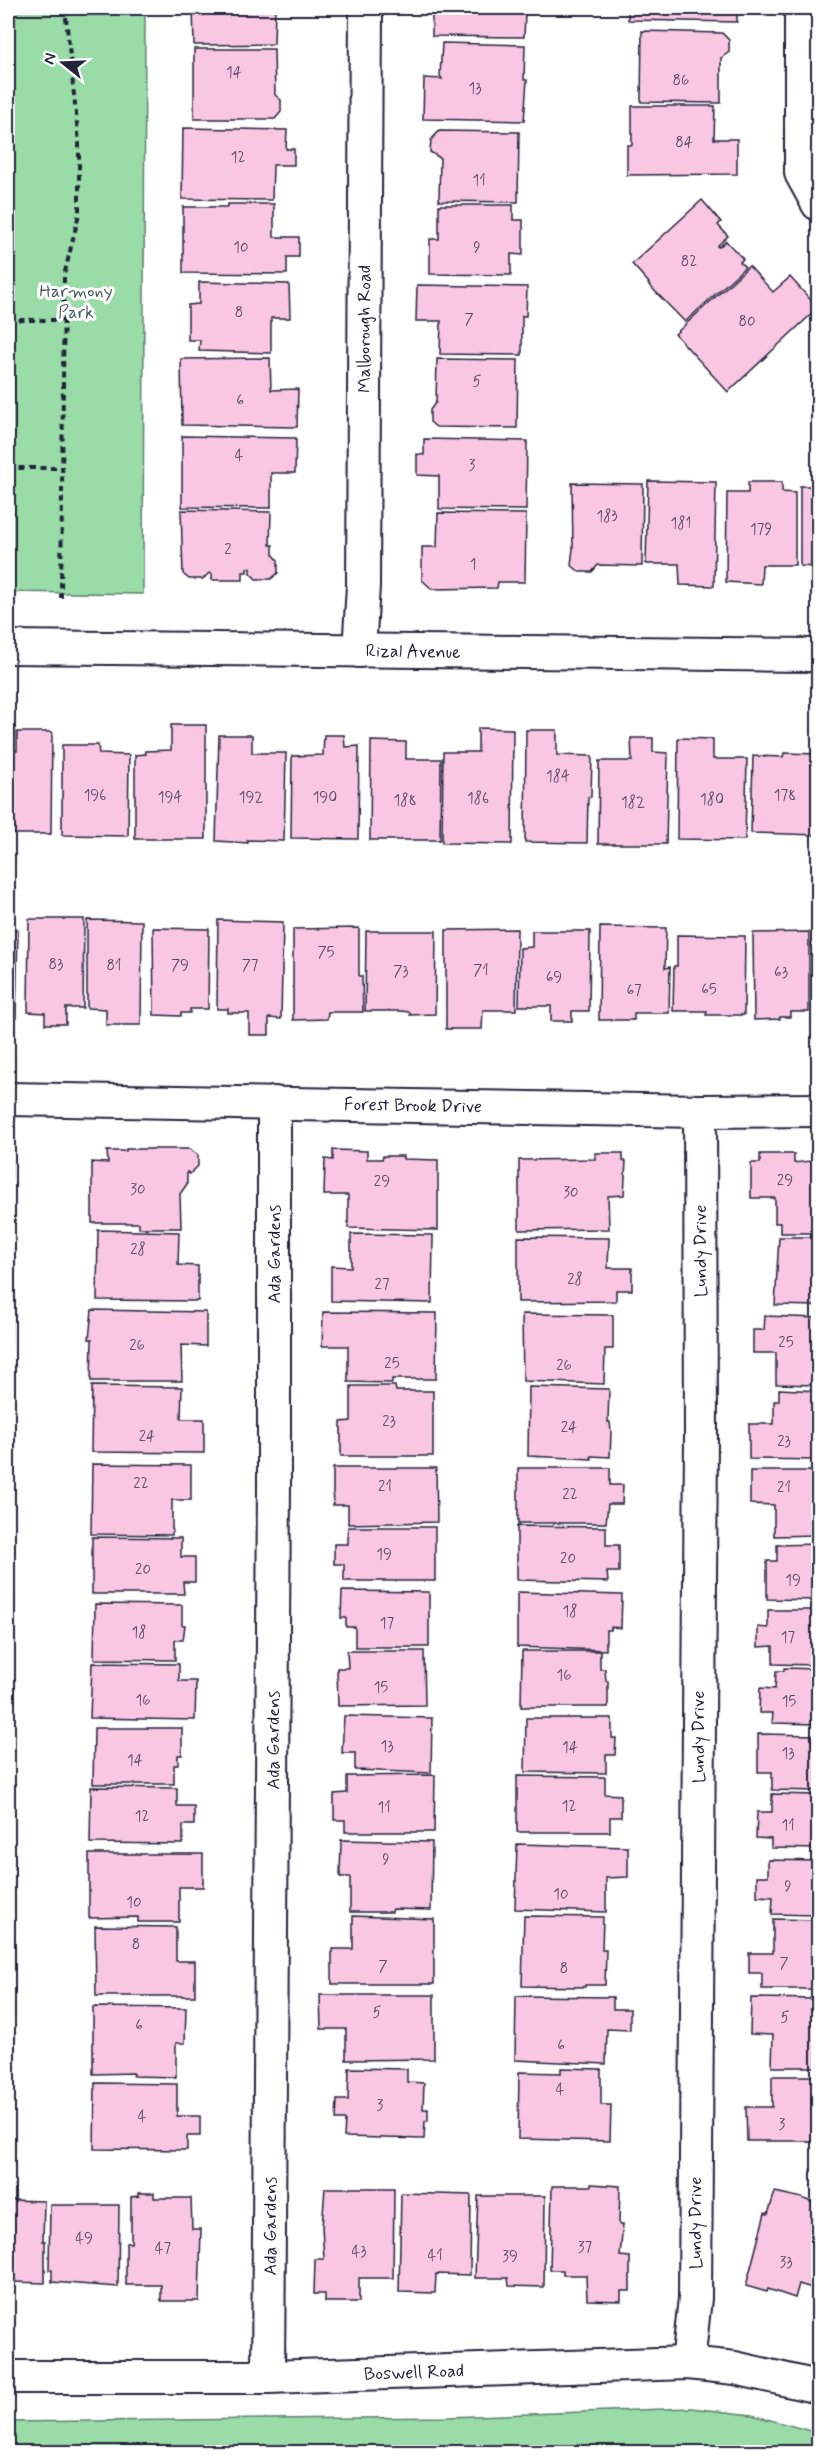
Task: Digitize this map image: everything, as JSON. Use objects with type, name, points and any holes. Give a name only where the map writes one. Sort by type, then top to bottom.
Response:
[{"type":"street","name":"Malborough Road","points":[[359,651],[363,586],[366,8]]},
{"type":"street","points":[[801,8],[801,173],[819,204]]},
{"type":"street","name":"Rizal Avenue","points":[[8,647],[819,655]]},
{"type":"street","name":"Forest Brook Drive","points":[[8,1099],[700,1111],[819,1110]]},
{"type":"street","name":"Ada Gardens","points":[[268,2377],[274,1521],[274,1103]]},
{"type":"street","name":"Lundy Drive","points":[[688,2363],[695,2298],[700,1111]]},
{"type":"street","name":"Boswell Road","points":[[8,2377],[268,2377],[688,2363],[735,2368],[819,2387]]},
{"type":"path","points":[[61,598],[64,276],[79,214],[79,143],[65,8]]},
{"type":"path","points":[[8,320],[64,320]]},
{"type":"path","points":[[8,468],[63,468]]},
{"type":"green space","name":"Harmony Park","points":[[8,8],[145,8],[143,594],[8,592]]},
{"type":"green space","points":[[691,2408],[752,2415],[818,2433],[818,2452],[8,2452],[8,2422],[448,2417]]},
{"type":"building","points":[[193,8],[275,8],[274,44],[194,45]]},
{"type":"building","points":[[527,8],[524,37],[432,36],[432,9]]},
{"type":"building","points":[[628,8],[737,8],[737,22],[628,20]]},
{"type":"building","points":[[642,31],[722,33],[729,40],[729,52],[721,58],[721,103],[641,102]]},
{"type":"building","points":[[442,43],[525,45],[524,80],[527,80],[524,121],[423,119],[424,78],[442,79],[440,76]]},
{"type":"building","points":[[194,49],[274,49],[275,95],[281,100],[281,112],[275,119],[194,119]]},
{"type":"building","points":[[632,106],[715,106],[714,139],[737,139],[737,174],[627,175],[627,145],[632,145]]},
{"type":"building","points":[[183,128],[287,130],[286,149],[294,149],[294,165],[273,165],[272,200],[182,199]]},
{"type":"building","points":[[439,131],[519,132],[518,202],[439,201],[440,158],[430,152],[431,140]]},
{"type":"building","points":[[702,200],[721,222],[718,225],[728,236],[717,246],[719,247],[726,241],[743,259],[740,262],[745,267],[685,322],[632,264]]},
{"type":"building","points":[[228,204],[274,204],[274,237],[299,237],[299,257],[287,257],[287,274],[183,273],[183,207],[228,207]]},
{"type":"building","points":[[439,205],[513,205],[513,220],[523,220],[523,255],[511,254],[511,275],[430,274],[430,239],[439,239]]},
{"type":"building","points":[[749,266],[773,292],[790,277],[818,308],[728,392],[675,334]]},
{"type":"building","points":[[199,282],[289,284],[290,318],[271,318],[271,353],[199,351],[200,340],[188,340],[188,305],[199,304]]},
{"type":"building","points":[[417,285],[527,287],[526,316],[522,316],[522,355],[440,354],[441,321],[416,321]]},
{"type":"building","points":[[270,358],[271,390],[298,389],[297,427],[182,425],[181,359]]},
{"type":"building","points":[[437,359],[518,360],[517,428],[436,427],[430,422],[430,410],[436,402]]},
{"type":"building","points":[[182,436],[296,438],[295,473],[271,473],[271,508],[182,507]]},
{"type":"building","points":[[424,439],[527,441],[526,510],[439,509],[439,476],[417,475],[417,454],[424,455]]},
{"type":"building","points":[[648,481],[716,482],[714,586],[680,585],[679,564],[646,564]]},
{"type":"building","points":[[748,482],[782,482],[782,492],[795,493],[795,565],[762,565],[761,584],[726,582],[727,493],[748,493]]},
{"type":"building","points":[[572,483],[643,484],[642,566],[598,565],[592,572],[580,572],[571,565]]},
{"type":"building","points":[[800,486],[818,486],[818,567],[800,566]]},
{"type":"building","points":[[181,510],[271,512],[270,545],[273,545],[273,554],[278,560],[278,573],[271,579],[256,579],[250,573],[250,568],[247,568],[247,572],[243,572],[243,580],[212,580],[212,574],[209,573],[203,579],[189,579],[183,574]]},
{"type":"building","points":[[438,513],[526,514],[525,582],[498,582],[497,588],[432,589],[422,580],[422,547],[437,547]]},
{"type":"building","points":[[171,725],[206,725],[206,839],[135,839],[135,755],[146,754],[145,751],[171,750]]},
{"type":"building","points":[[478,728],[513,729],[512,844],[442,843],[443,752],[478,752]]},
{"type":"building","points":[[526,730],[557,730],[557,755],[592,756],[587,843],[525,842]]},
{"type":"building","points":[[17,732],[52,732],[51,834],[8,834],[8,751],[17,751]]},
{"type":"building","points":[[219,735],[252,735],[252,753],[286,753],[284,841],[247,840],[248,843],[216,841]]},
{"type":"building","points":[[324,735],[344,735],[345,747],[359,746],[358,839],[291,838],[292,756],[323,755]]},
{"type":"building","points":[[631,738],[653,738],[653,752],[668,753],[666,844],[598,844],[599,761],[632,761]]},
{"type":"building","points":[[678,738],[713,739],[713,759],[747,759],[745,840],[677,839]]},
{"type":"building","points":[[371,741],[406,742],[406,759],[441,759],[440,840],[370,840]]},
{"type":"building","points":[[62,745],[98,745],[99,754],[129,755],[128,836],[62,835]]},
{"type":"building","points":[[784,753],[818,754],[818,835],[751,833],[753,756],[783,757]]},
{"type":"building","points":[[29,919],[84,919],[83,1008],[66,1008],[66,1024],[45,1024],[45,1013],[28,1012]]},
{"type":"building","points":[[87,920],[142,921],[141,1025],[106,1025],[106,1009],[87,1008]]},
{"type":"building","points":[[218,920],[283,922],[281,1019],[269,1018],[269,1035],[249,1035],[249,1013],[228,1013],[228,1009],[217,1009]]},
{"type":"building","points":[[813,926],[818,926],[818,1015],[814,1015],[812,1001]]},
{"type":"building","points":[[600,927],[666,928],[665,968],[670,967],[669,1013],[634,1013],[634,1020],[599,1020]]},
{"type":"building","points":[[153,928],[209,929],[208,1009],[190,1009],[190,1013],[181,1013],[181,1016],[154,1015]]},
{"type":"building","points":[[359,928],[359,976],[362,976],[363,1012],[328,1012],[327,1019],[293,1020],[293,929]]},
{"type":"building","points":[[8,929],[18,930],[16,1018],[8,1018]]},
{"type":"building","points":[[517,929],[516,1010],[483,1010],[482,1029],[446,1029],[446,930]]},
{"type":"building","points":[[366,931],[436,931],[435,1014],[410,1015],[410,1012],[400,1011],[365,1011]]},
{"type":"building","points":[[532,931],[590,931],[589,1011],[572,1011],[572,1021],[551,1021],[551,1006],[519,1006],[520,948],[532,947]]},
{"type":"building","points":[[809,932],[809,1012],[790,1012],[790,1017],[780,1017],[780,1019],[754,1020],[753,933]]},
{"type":"building","points":[[677,935],[745,936],[744,1015],[706,1015],[707,1011],[673,1011]]},
{"type":"building","points":[[126,1149],[190,1149],[198,1155],[198,1166],[190,1174],[187,1172],[187,1184],[180,1194],[181,1228],[139,1228],[139,1223],[92,1223],[92,1162],[108,1163],[107,1151],[126,1151]]},
{"type":"building","points":[[333,1150],[367,1151],[367,1159],[403,1156],[403,1159],[438,1160],[438,1230],[348,1228],[348,1195],[324,1195],[325,1159],[333,1160]]},
{"type":"building","points":[[595,1153],[623,1153],[623,1161],[626,1161],[624,1195],[608,1196],[609,1229],[519,1230],[519,1160],[595,1159]]},
{"type":"building","points":[[760,1154],[794,1154],[794,1163],[818,1160],[818,1233],[780,1233],[780,1223],[775,1223],[775,1198],[751,1198],[751,1163],[760,1163]]},
{"type":"building","points":[[8,1159],[11,1159],[10,1228],[8,1227]]},
{"type":"building","points":[[98,1230],[179,1232],[178,1265],[198,1266],[198,1301],[97,1300]]},
{"type":"building","points":[[351,1234],[433,1235],[432,1303],[331,1301],[331,1266],[351,1267]]},
{"type":"building","points":[[518,1237],[609,1238],[608,1268],[632,1268],[632,1290],[616,1290],[616,1301],[518,1302]]},
{"type":"building","points":[[779,1237],[818,1237],[818,1306],[775,1305]]},
{"type":"building","points":[[92,1310],[206,1312],[206,1346],[181,1345],[182,1381],[91,1381],[92,1339],[89,1339]]},
{"type":"building","points":[[8,1312],[11,1312],[10,1376],[8,1376]]},
{"type":"building","points":[[323,1312],[437,1313],[436,1379],[392,1379],[392,1383],[348,1382],[348,1346],[322,1346]]},
{"type":"building","points":[[522,1314],[613,1315],[613,1349],[605,1349],[604,1384],[523,1381]]},
{"type":"building","points":[[765,1316],[818,1318],[818,1385],[776,1384],[776,1353],[753,1353],[753,1330],[764,1330]]},
{"type":"building","points":[[92,1386],[182,1387],[181,1419],[204,1419],[204,1453],[91,1452]]},
{"type":"building","points":[[351,1386],[395,1386],[396,1391],[433,1391],[433,1456],[341,1456],[341,1422],[351,1421]]},
{"type":"building","points":[[529,1387],[609,1389],[610,1457],[591,1456],[592,1459],[528,1456]]},
{"type":"building","points":[[8,1389],[12,1389],[10,1453],[8,1453]]},
{"type":"building","points":[[779,1389],[818,1391],[818,1460],[749,1459],[749,1424],[774,1424],[774,1401],[779,1401]]},
{"type":"building","points":[[92,1464],[191,1465],[191,1500],[172,1500],[172,1535],[91,1534]]},
{"type":"building","points":[[333,1468],[436,1468],[437,1522],[348,1524],[348,1505],[333,1505]]},
{"type":"building","points":[[518,1468],[610,1468],[610,1485],[623,1485],[622,1504],[608,1504],[606,1523],[518,1523]]},
{"type":"building","points":[[750,1471],[818,1471],[818,1535],[774,1536],[774,1505],[750,1504]]},
{"type":"building","points":[[517,1526],[606,1527],[606,1545],[619,1545],[619,1572],[607,1572],[608,1582],[517,1580]]},
{"type":"building","points":[[348,1527],[435,1527],[435,1581],[344,1581],[344,1564],[334,1564],[334,1544],[348,1544]]},
{"type":"building","points":[[92,1537],[181,1538],[181,1557],[195,1557],[195,1582],[183,1582],[184,1594],[92,1594]]},
{"type":"building","points":[[818,1544],[818,1600],[767,1599],[767,1561],[777,1561],[777,1545]]},
{"type":"building","points":[[342,1591],[429,1592],[429,1647],[355,1647],[355,1627],[346,1627],[346,1618],[341,1618]]},
{"type":"building","points":[[517,1592],[622,1595],[621,1628],[611,1627],[611,1630],[606,1630],[606,1650],[517,1647]]},
{"type":"building","points":[[95,1604],[182,1605],[182,1625],[185,1625],[183,1640],[175,1640],[175,1660],[94,1659]]},
{"type":"building","points":[[768,1610],[818,1610],[818,1665],[773,1664],[773,1646],[758,1647],[758,1627],[768,1628]]},
{"type":"building","points":[[347,1651],[424,1651],[425,1705],[338,1706],[337,1668],[348,1668]]},
{"type":"building","points":[[522,1651],[600,1651],[600,1669],[605,1669],[606,1681],[608,1681],[608,1707],[521,1707]]},
{"type":"building","points":[[8,1662],[10,1662],[11,1676],[9,1717],[8,1717]]},
{"type":"building","points":[[92,1663],[179,1664],[179,1681],[196,1681],[195,1720],[90,1718]]},
{"type":"building","points":[[784,1668],[818,1669],[818,1724],[772,1723],[773,1713],[759,1713],[760,1688],[775,1689],[776,1671],[784,1671]]},
{"type":"building","points":[[344,1716],[432,1718],[431,1773],[355,1770],[355,1753],[342,1753]]},
{"type":"building","points":[[526,1718],[612,1718],[612,1738],[616,1738],[615,1755],[606,1755],[606,1773],[525,1772]]},
{"type":"building","points":[[9,1728],[9,1784],[8,1784]]},
{"type":"building","points":[[94,1728],[182,1728],[182,1755],[178,1755],[178,1765],[174,1765],[174,1784],[93,1784]]},
{"type":"building","points":[[758,1734],[818,1735],[818,1791],[772,1790],[772,1772],[758,1772]]},
{"type":"building","points":[[435,1775],[434,1832],[345,1832],[345,1820],[334,1820],[334,1794],[347,1793],[347,1776]]},
{"type":"building","points":[[517,1776],[605,1777],[605,1794],[621,1795],[621,1817],[610,1817],[610,1832],[517,1832]]},
{"type":"building","points":[[91,1787],[177,1788],[177,1806],[194,1806],[194,1825],[183,1825],[183,1844],[90,1843]]},
{"type":"building","points":[[772,1794],[818,1795],[818,1849],[771,1848],[771,1839],[756,1838],[757,1812],[772,1812]]},
{"type":"building","points":[[341,1840],[432,1842],[431,1910],[393,1909],[392,1912],[350,1912],[350,1877],[340,1877]]},
{"type":"building","points":[[517,1844],[628,1847],[628,1877],[606,1878],[606,1912],[515,1909]]},
{"type":"building","points":[[89,1854],[203,1854],[203,1887],[179,1887],[179,1922],[138,1922],[138,1917],[89,1918]]},
{"type":"building","points":[[768,1860],[818,1861],[818,1915],[772,1914],[773,1897],[757,1896],[757,1876],[768,1876]]},
{"type":"building","points":[[353,1916],[434,1919],[434,1984],[332,1984],[332,1949],[353,1949]]},
{"type":"building","points":[[524,1916],[603,1917],[602,1950],[606,1950],[605,1985],[522,1986]]},
{"type":"building","points":[[773,1919],[818,1920],[818,1989],[762,1989],[762,1973],[749,1973],[749,1953],[773,1953]]},
{"type":"building","points":[[95,1926],[176,1927],[176,1961],[195,1961],[195,1996],[96,1996]]},
{"type":"building","points":[[320,1995],[434,1995],[434,2059],[346,2060],[346,2029],[321,2029]]},
{"type":"building","points":[[516,1996],[613,1997],[613,2009],[630,2009],[630,2030],[607,2029],[606,2064],[515,2060]]},
{"type":"building","points":[[751,1998],[818,1999],[818,2067],[772,2067],[773,2035],[750,2034]]},
{"type":"building","points":[[93,2007],[186,2008],[185,2043],[176,2043],[176,2077],[133,2076],[133,2073],[93,2074]]},
{"type":"building","points":[[349,2068],[407,2069],[407,2082],[424,2083],[423,2109],[428,2109],[428,2121],[425,2121],[424,2139],[344,2137],[345,2120],[336,2120],[337,2100],[348,2100]]},
{"type":"building","points":[[561,2068],[601,2069],[601,2105],[611,2105],[610,2141],[518,2139],[519,2072],[561,2073]]},
{"type":"building","points":[[772,2076],[818,2076],[818,2141],[747,2141],[746,2107],[772,2107]]},
{"type":"building","points":[[95,2083],[177,2084],[177,2116],[200,2116],[200,2136],[187,2136],[187,2150],[94,2149]]},
{"type":"building","points":[[591,2184],[620,2186],[619,2224],[623,2224],[620,2256],[630,2257],[630,2291],[621,2291],[621,2301],[587,2300],[586,2275],[563,2275],[563,2270],[550,2270],[552,2186],[591,2186]]},
{"type":"building","points":[[325,2188],[394,2188],[393,2278],[359,2278],[359,2302],[325,2302],[325,2294],[314,2294],[315,2259],[324,2259],[322,2227]]},
{"type":"building","points":[[775,2192],[802,2198],[818,2205],[818,2290],[799,2284],[795,2298],[768,2289],[767,2292],[746,2286],[765,2213],[768,2214]]},
{"type":"building","points":[[139,2193],[154,2193],[154,2198],[191,2198],[192,2229],[201,2229],[199,2301],[161,2301],[161,2285],[126,2285],[126,2243],[131,2243],[131,2197],[139,2196]]},
{"type":"building","points":[[401,2193],[471,2195],[470,2275],[436,2274],[435,2293],[399,2292]]},
{"type":"building","points":[[478,2196],[545,2196],[544,2287],[509,2286],[508,2278],[475,2278]]},
{"type":"building","points":[[8,2200],[44,2201],[45,2283],[11,2282],[11,2306],[8,2305]]},
{"type":"building","points":[[50,2205],[119,2205],[118,2287],[52,2282],[52,2270],[49,2270]]}]
